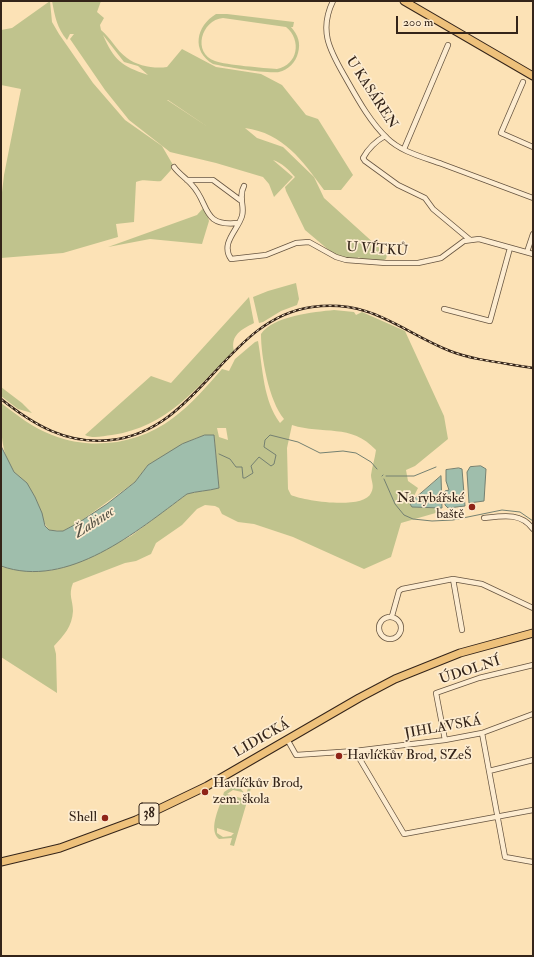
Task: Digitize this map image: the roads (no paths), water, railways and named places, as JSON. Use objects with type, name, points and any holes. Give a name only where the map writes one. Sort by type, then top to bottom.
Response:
[{"type":"main road","points":[[404,1],[533,76]]},
{"type":"main road","name":"LIDICKÁ","points":[[5,861],[60,848],[136,820],[185,798],[365,695],[418,669],[484,645],[533,633]]},
{"type":"main road","points":[[1,866],[5,861]]},
{"type":"street","name":"U KASÁREN","points":[[333,1],[327,13],[325,27],[331,49],[358,99],[385,136],[404,149],[533,198]]},
{"type":"street","points":[[404,149],[448,45]]},
{"type":"street","points":[[523,82],[501,133],[533,147]]},
{"type":"street","points":[[385,136],[374,143],[363,158],[365,161],[398,185],[425,198],[433,209],[469,239],[479,239],[533,254]]},
{"type":"street","points":[[174,167],[199,194],[208,215],[213,220],[226,224],[238,223],[243,213],[240,200],[244,186]]},
{"type":"street","points":[[186,180],[213,180],[240,200]]},
{"type":"street","name":"U VÍTKŮ","points":[[238,223],[228,243],[227,254],[231,259],[255,257],[296,244],[309,242],[336,257],[346,260],[386,263],[418,263],[441,258],[469,239]]},
{"type":"street","points":[[528,252],[533,234]]},
{"type":"street","points":[[444,309],[490,321],[510,248]]},
{"type":"street","points":[[484,518],[513,516],[526,521],[533,529]]},
{"type":"street","points":[[392,616],[400,620],[400,631],[394,639],[387,639],[380,633],[380,626],[384,620],[392,616],[399,591],[402,589],[452,579],[482,584],[533,608]]},
{"type":"street","points":[[452,579],[462,630]]},
{"type":"street","name":"ÚDOLNÍ","points":[[445,740],[436,693],[479,678],[533,665]]},
{"type":"street","name":"JIHLAVSKÁ","points":[[287,740],[296,754],[355,751],[445,740],[482,733],[533,714]]},
{"type":"street","points":[[482,733],[505,857],[533,862]]},
{"type":"street","points":[[355,751],[402,832],[407,834],[533,810]]},
{"type":"street","points":[[489,771],[533,760]]},
{"type":"water","name":"Žabinec","points":[[205,435],[214,435],[219,488],[187,494],[124,539],[100,553],[76,564],[51,570],[26,571],[1,566],[1,446],[14,472],[27,483],[35,497],[42,513],[45,526],[49,530],[63,531],[107,504],[135,482],[148,465],[182,444]]},
{"type":"water","points":[[481,466],[486,469],[484,501],[469,503],[467,472],[470,467]]},
{"type":"water","points":[[462,469],[465,506],[448,508],[445,505],[445,491],[449,490],[446,481],[446,470]]},
{"type":"water","points":[[441,476],[442,508],[412,507],[410,504],[413,500]]},
{"type":"waterway","name":"Žabinec","points":[[219,454],[230,459],[236,467],[242,467],[243,478],[245,478],[253,473],[251,466],[259,457],[271,466],[274,464],[276,455],[264,447],[265,440],[270,435],[298,442],[320,453],[343,451],[356,453],[371,462],[377,469]]},
{"type":"waterway","points":[[386,476],[414,476],[436,467]]},
{"type":"waterway","name":"Žabinec","points":[[384,479],[395,504],[404,515],[413,519],[432,521],[453,520],[502,510],[520,512],[533,521]]},
{"type":"railway","points":[[1,399],[39,425],[66,436],[95,441],[111,440],[142,432],[168,417],[191,397],[234,352],[257,331],[282,316],[312,307],[333,306],[369,312],[385,318],[450,351],[481,359],[533,368]]},
{"type":"place","name":"Na rybářské baště","points":[[472,507]]},
{"type":"place","name":"Havlíčkův Brod, SZeŠ","points":[[339,756]]},
{"type":"place","name":"Havlíčkův Brod, zem. škola","points":[[205,792]]},
{"type":"place","name":"Shell","points":[[105,818]]}]
